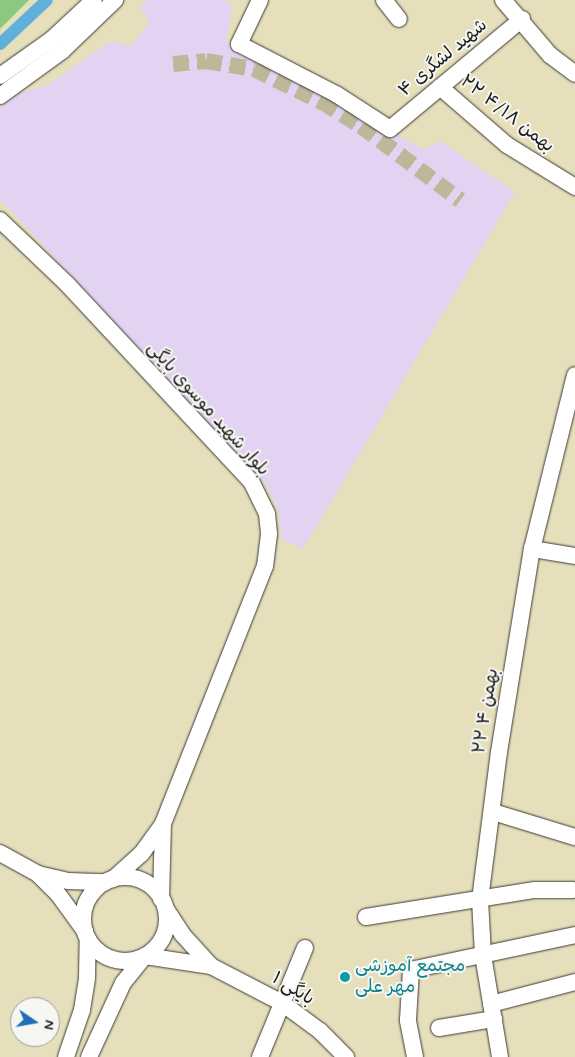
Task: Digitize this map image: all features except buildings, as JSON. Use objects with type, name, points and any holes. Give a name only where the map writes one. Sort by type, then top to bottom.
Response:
[{"type":"street","points":[[0,76],[52,39],[94,0]]},
{"type":"street","points":[[0,96],[62,51],[115,0]]},
{"type":"street","name":"شهید لشگری ۴","points":[[260,0],[238,44],[336,94],[390,128],[522,19]]},
{"type":"street","points":[[384,0],[398,19]]},
{"type":"street","points":[[503,0],[522,19],[550,55],[575,74]]},
{"type":"street","name":"۲۲ بهمن ۴/۱۸","points":[[440,87],[507,145],[575,188]]},
{"type":"street","name":"بلوار شهید موسوی بایگی","points":[[0,220],[67,284],[251,481],[266,514],[269,534],[265,566],[163,824],[141,854],[109,880]]},
{"type":"street","name":"بلوار شهید موسوی بایگی","points":[[0,232],[30,250]]},
{"type":"street","name":"۲۲ بهمن ۴","points":[[498,1057],[484,955],[480,900],[493,812],[499,752],[532,549],[575,374]]},
{"type":"street","points":[[532,549],[575,556]]},
{"type":"street","points":[[493,812],[575,837]]},
{"type":"street","name":"بلوار شهید موسوی بایگی","points":[[163,824],[163,903]]},
{"type":"street","points":[[0,853],[38,874],[68,881],[141,880],[163,903],[182,934],[210,966]]},
{"type":"street","points":[[38,874],[58,894],[101,953],[118,960],[145,956],[210,966]]},
{"type":"street","points":[[66,1057],[82,1010],[87,978],[86,903],[109,880]]},
{"type":"street","points":[[366,917],[535,890],[572,890]]},
{"type":"street","points":[[89,1057],[123,983],[163,935],[163,903]]},
{"type":"street","points":[[415,1057],[408,1020],[411,970],[575,935]]},
{"type":"street","points":[[260,1057],[305,948]]},
{"type":"street","name":"بایگی ۱","points":[[210,966],[282,1003],[320,1031],[346,1057]]},
{"type":"street","points":[[439,1028],[493,1012],[575,982]]},
{"type":"shaded area","points":[[147,0],[224,0],[233,6],[226,41],[423,149],[440,141],[515,192],[303,549],[282,539],[278,509],[266,485],[0,199],[0,108],[17,94],[48,85],[105,45],[114,41],[130,47],[150,22],[140,6]]},
{"type":"green space","points":[[0,0],[29,0],[0,29]]},
{"type":"waterway","points":[[0,44],[47,0]]},
{"type":"tunnel","points":[[173,64],[206,61],[254,69],[322,102],[361,126],[460,200]]},
{"type":"place","name":"مجتمع آموزشی مهر علی","points":[[345,977]]}]
